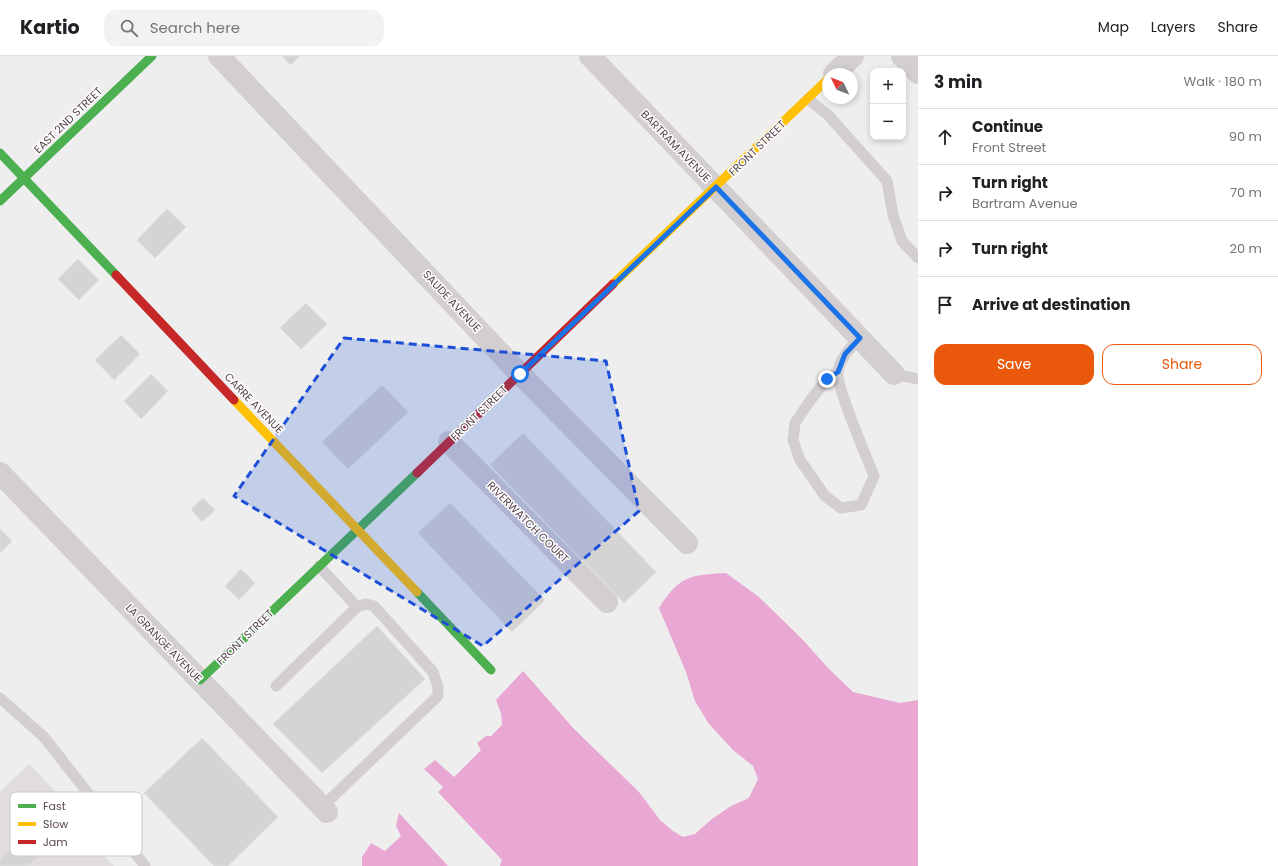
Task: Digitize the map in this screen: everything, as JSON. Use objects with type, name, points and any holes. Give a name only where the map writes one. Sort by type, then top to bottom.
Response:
[{"type":"street","name":"EAST 2ND STREET","points":[[0,200],[152,56]]},
{"type":"street","name":"SAUDE AVENUE","points":[[219,56],[520,374],[687,543]]},
{"type":"street","name":"BARTRAM AVENUE","points":[[590,56],[894,374]]},
{"type":"street","points":[[840,68],[853,56]]},
{"type":"street","points":[[902,56],[918,73]]},
{"type":"street","name":"FRONT STREET","points":[[200,680],[822,85]]},
{"type":"street","name":"CARRE AVENUE","points":[[0,153],[491,670]]},
{"type":"street","name":"RIVERWATCH COURT","points":[[449,442],[607,602]]},
{"type":"street","name":"LA GRANGE AVENUE","points":[[0,473],[325,809]]},
{"type":"lane","points":[[808,99],[828,115],[887,181],[893,215],[902,241],[918,258]]},
{"type":"lane","points":[[838,372],[827,379],[795,423],[793,440],[800,460],[825,496],[841,508],[861,505],[874,476],[844,398],[838,372],[845,354],[860,338]]},
{"type":"lane","points":[[894,374],[918,379]]},
{"type":"lane","points":[[319,566],[357,607]]},
{"type":"lane","points":[[276,686],[357,607],[366,604],[374,606],[433,672],[438,688],[438,696],[325,809]]},
{"type":"lane","points":[[0,698],[44,737],[87,792]]},
{"type":"lane","points":[[137,856],[145,866]]},
{"type":"highlighted area","points":[[344,338],[606,361],[639,511],[483,646],[234,496]]},
{"type":"shaded area","points":[[726,573],[759,597],[853,692],[900,703],[918,700],[918,866],[500,866],[502,860],[438,792],[443,787],[424,769],[435,760],[454,777],[481,750],[477,743],[486,736],[491,736],[502,725],[501,713],[496,700],[523,671],[574,729],[639,792],[660,820],[683,837],[695,834],[712,819],[731,806],[749,798],[758,779],[753,766],[733,750],[709,724],[695,701],[686,672],[659,608],[673,589],[686,579],[703,575]]},
{"type":"shaded area","points":[[29,764],[56,792],[10,792],[10,856],[104,856],[114,866],[0,866],[0,792]]},
{"type":"shaded area","points":[[399,813],[448,866],[362,866],[362,857],[371,843],[385,851],[401,836],[396,826]]},
{"type":"building","points":[[282,56],[300,56],[291,65]]},
{"type":"building","points":[[167,209],[186,227],[155,258],[137,240]]},
{"type":"building","points":[[78,259],[99,280],[79,300],[58,279]]},
{"type":"building","points":[[306,303],[327,324],[301,349],[280,328]]},
{"type":"building","points":[[121,335],[140,354],[114,380],[95,360]]},
{"type":"building","points":[[151,374],[168,391],[141,419],[124,401]]},
{"type":"building","points":[[382,385],[408,412],[348,469],[322,442]]},
{"type":"building","points":[[523,433],[656,572],[624,603],[490,465]]},
{"type":"building","points":[[203,498],[215,510],[202,522],[191,509]]},
{"type":"building","points":[[450,503],[545,600],[512,632],[418,533]]},
{"type":"building","points":[[0,529],[12,541],[0,553]]},
{"type":"building","points":[[241,569],[255,583],[239,600],[225,586]]},
{"type":"building","points":[[377,626],[425,679],[322,773],[273,724]]},
{"type":"building","points":[[202,738],[278,817],[228,866],[214,866],[144,793]]},
{"type":"building","points":[[10,851],[10,856],[40,856],[28,866],[0,866],[0,859]]},
{"type":"traffic: fast","points":[[0,201],[152,56]]},
{"type":"traffic: fast","points":[[0,153],[116,275]]},
{"type":"traffic: fast","points":[[200,680],[417,473]]},
{"type":"traffic: fast","points":[[417,592],[491,670]]},
{"type":"traffic: slow","points":[[613,284],[822,85]]},
{"type":"traffic: slow","points":[[234,400],[417,592]]},
{"type":"traffic: jam","points":[[116,275],[234,400]]},
{"type":"traffic: jam","points":[[417,473],[613,284]]},
{"type":"route","points":[[520,374],[716,187],[860,338],[845,354],[838,372],[827,379]]}]
